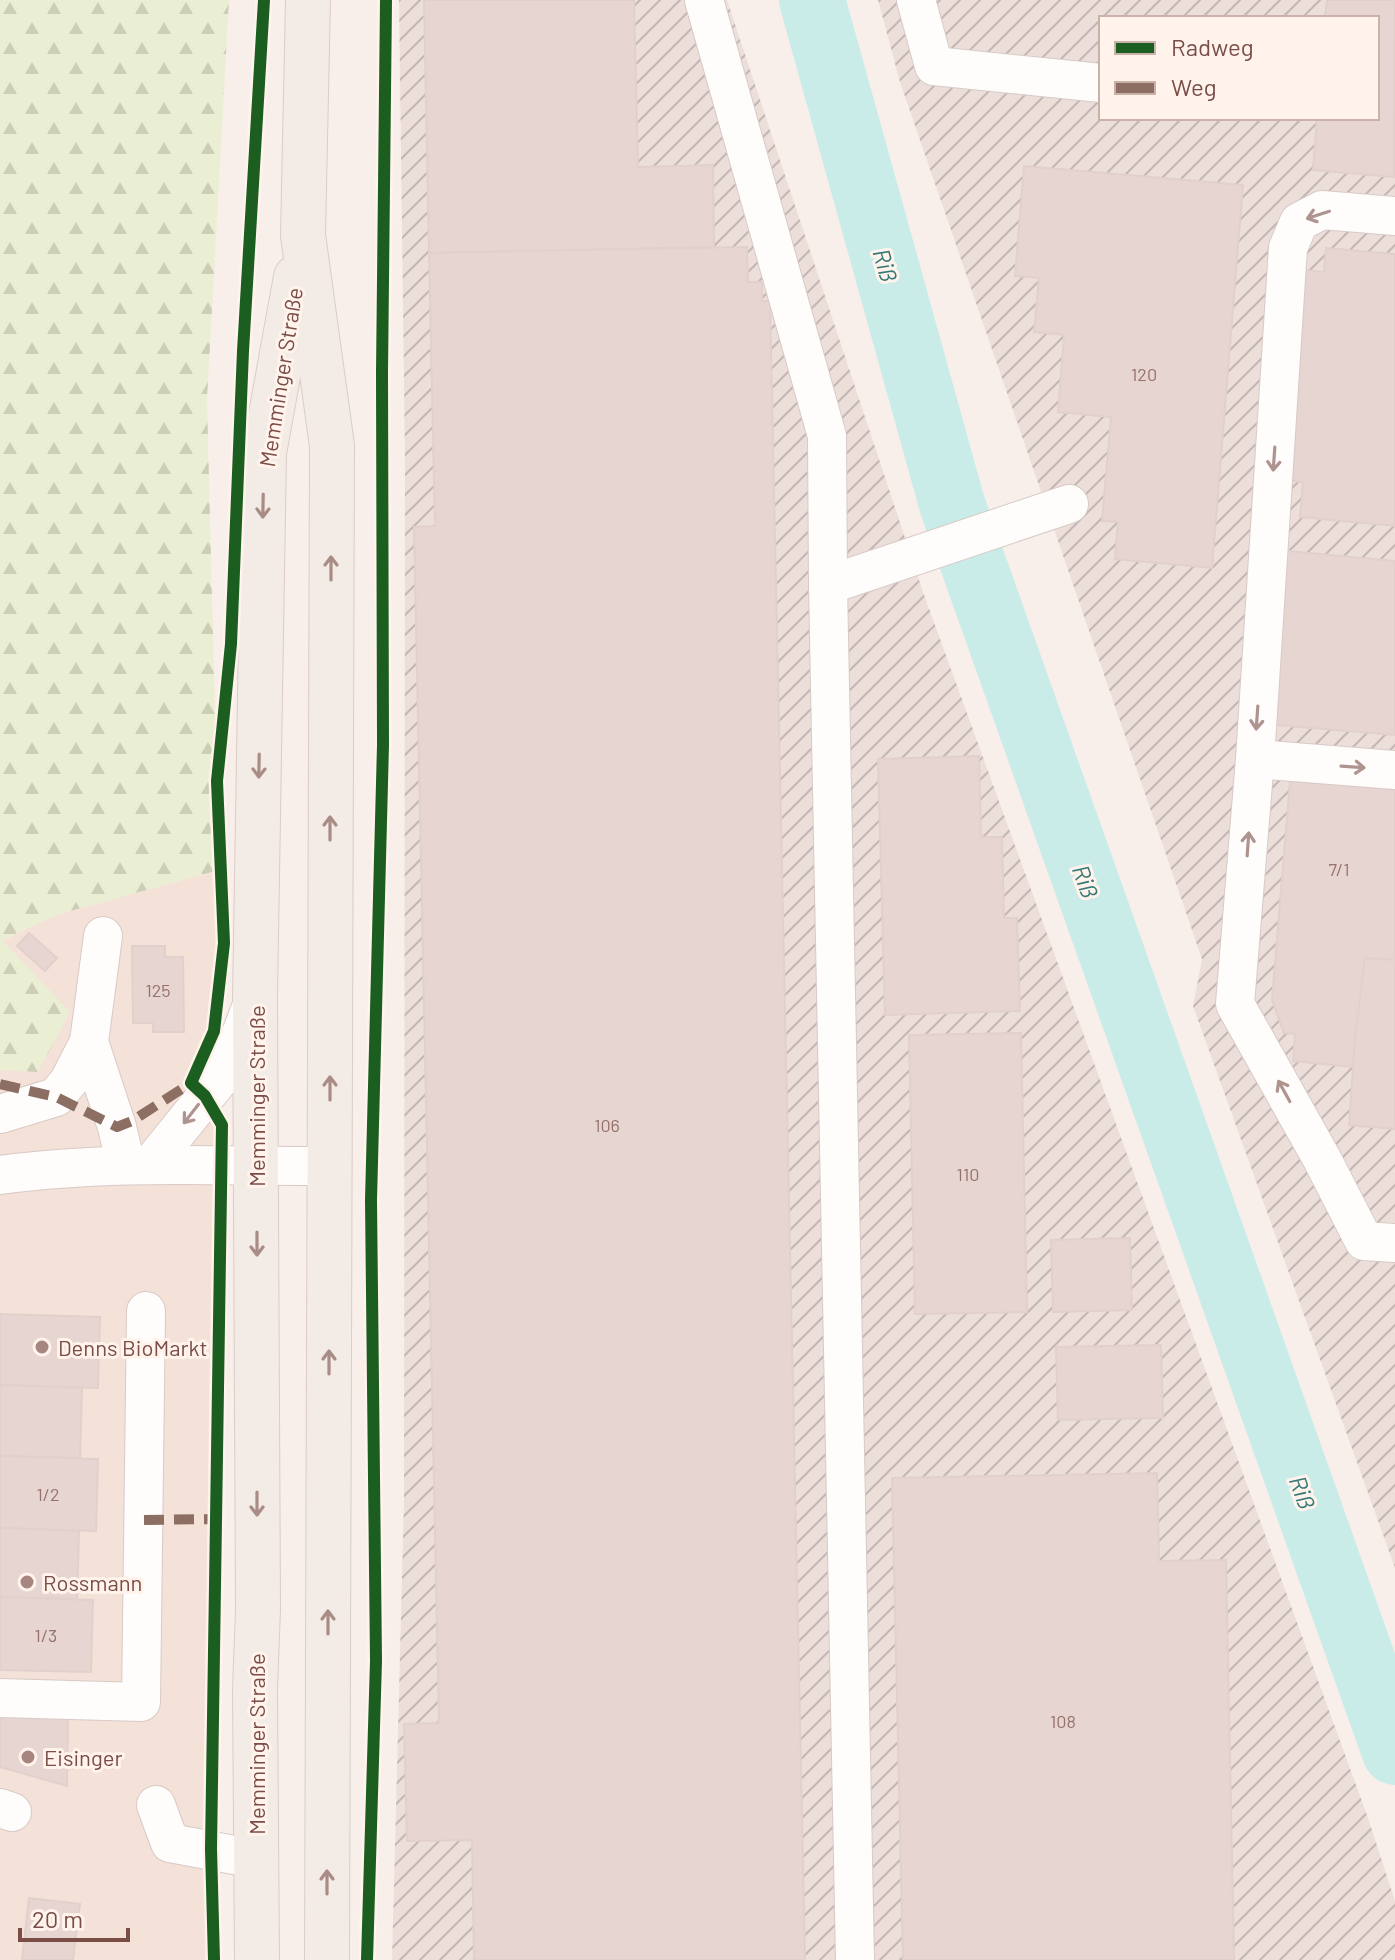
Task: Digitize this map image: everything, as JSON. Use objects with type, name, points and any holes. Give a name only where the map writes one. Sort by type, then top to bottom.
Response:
[{"type":"main road","name":"Memminger Straße","points":[[257,1960],[255,998],[264,453],[303,235],[308,0]]},
{"type":"main road","name":"Memminger Straße","points":[[303,235],[332,446],[327,1960]]},
{"type":"street","points":[[704,0],[827,436],[855,1960]]},
{"type":"street","points":[[916,0],[934,66],[1099,83]]},
{"type":"street","points":[[1395,216],[1322,210],[1299,222],[1288,248],[1255,759],[1235,1004],[1364,1241],[1395,1243]]},
{"type":"street","points":[[828,585],[1069,504]]},
{"type":"street","points":[[1255,759],[1395,770]]},
{"type":"street","points":[[0,1114],[56,1097],[69,1081],[89,1042],[103,936]]},
{"type":"street","points":[[138,1164],[227,1070],[255,998]]},
{"type":"street","points":[[89,1042],[117,1127],[138,1164]]},
{"type":"street","points":[[0,1175],[138,1164],[329,1166]]},
{"type":"street","points":[[0,1698],[141,1702],[146,1311]]},
{"type":"street","points":[[156,1805],[170,1843],[256,1859]]},
{"type":"shaded area","points":[[399,0],[727,0],[923,592],[1368,1818],[1395,1901],[1395,1960],[392,1960],[404,1501],[405,460]]},
{"type":"shaded area","points":[[878,0],[1395,0],[1395,1568],[1193,1006],[1202,959],[900,82]]},
{"type":"shaded area","points":[[219,870],[209,1960],[0,1960],[0,1070],[38,1072],[1,941],[56,915]]},
{"type":"green space","points":[[0,0],[229,0],[207,400],[219,870],[56,915],[2,940],[70,1012],[38,1072],[0,1070]]},
{"type":"building","points":[[424,0],[634,0],[638,167],[713,165],[714,247],[429,253]]},
{"type":"building","points":[[1327,0],[1395,0],[1394,177],[1313,170],[1317,120],[1379,120],[1379,16],[1325,16]]},
{"type":"building","points":[[1024,166],[1243,185],[1212,568],[1115,559],[1118,522],[1102,521],[1111,417],[1058,412],[1064,335],[1034,332],[1039,278],[1015,276]]},
{"type":"building","points":[[747,247],[748,282],[762,282],[762,301],[770,301],[805,1960],[474,1960],[472,1840],[407,1841],[404,1724],[439,1723],[414,527],[435,526],[429,253]]},
{"type":"building","points":[[1326,248],[1395,254],[1395,526],[1300,517],[1303,482],[1284,480],[1304,270],[1324,272]]},
{"type":"building","points":[[1278,550],[1395,561],[1395,735],[1263,724]]},
{"type":"building","points":[[979,756],[981,837],[1002,837],[1004,918],[1017,918],[1020,1011],[885,1015],[878,759]]},
{"type":"building","points":[[1290,781],[1395,789],[1395,960],[1365,958],[1353,1067],[1293,1061],[1295,1034],[1284,1033],[1272,1000]]},
{"type":"building","points":[[29,933],[57,958],[45,971],[17,946]]},
{"type":"building","points":[[132,946],[165,946],[165,957],[183,957],[184,1032],[153,1032],[153,1023],[133,1023]]},
{"type":"building","points":[[1365,958],[1395,960],[1395,1129],[1349,1125]]},
{"type":"building","points":[[1021,1033],[1027,1312],[915,1314],[909,1035]]},
{"type":"building","points":[[1130,1238],[1132,1310],[1053,1312],[1051,1240]]},
{"type":"building","points":[[0,1314],[100,1317],[98,1388],[0,1385]]},
{"type":"building","points":[[1161,1345],[1163,1418],[1058,1420],[1056,1347]]},
{"type":"building","points":[[0,1385],[82,1388],[80,1458],[0,1456]]},
{"type":"building","points":[[0,1456],[98,1459],[96,1531],[0,1528]]},
{"type":"building","points":[[1157,1473],[1159,1561],[1226,1560],[1234,1960],[903,1960],[892,1478]]},
{"type":"building","points":[[0,1528],[79,1531],[77,1599],[0,1597]]},
{"type":"building","points":[[0,1597],[93,1600],[91,1672],[0,1670]]},
{"type":"building","points":[[0,1715],[68,1717],[67,1786],[0,1767]]},
{"type":"building","points":[[29,1898],[80,1904],[73,1960],[22,1960]]},
{"type":"waterway","name":"Riß","points":[[812,0],[952,504],[1395,1752]]},
{"type":"marked path","points":[[0,1084],[56,1097],[117,1127],[132,1121],[191,1083],[193,1077]]},
{"type":"marked path","points":[[144,1520],[217,1519]]},
{"type":"cycle path","points":[[214,1960],[211,1849],[222,1125],[205,1096],[191,1083],[214,1031],[224,943],[217,781],[231,644],[243,351],[264,0]]},
{"type":"cycle path","points":[[367,1960],[376,1661],[371,1200],[383,745],[382,373],[386,0]]},
{"type":"place","name":"Denns BioMarkt","points":[[42,1347]]},
{"type":"place","name":"Rossmann","points":[[27,1582]]},
{"type":"place","name":"Eisinger","points":[[28,1757]]}]
